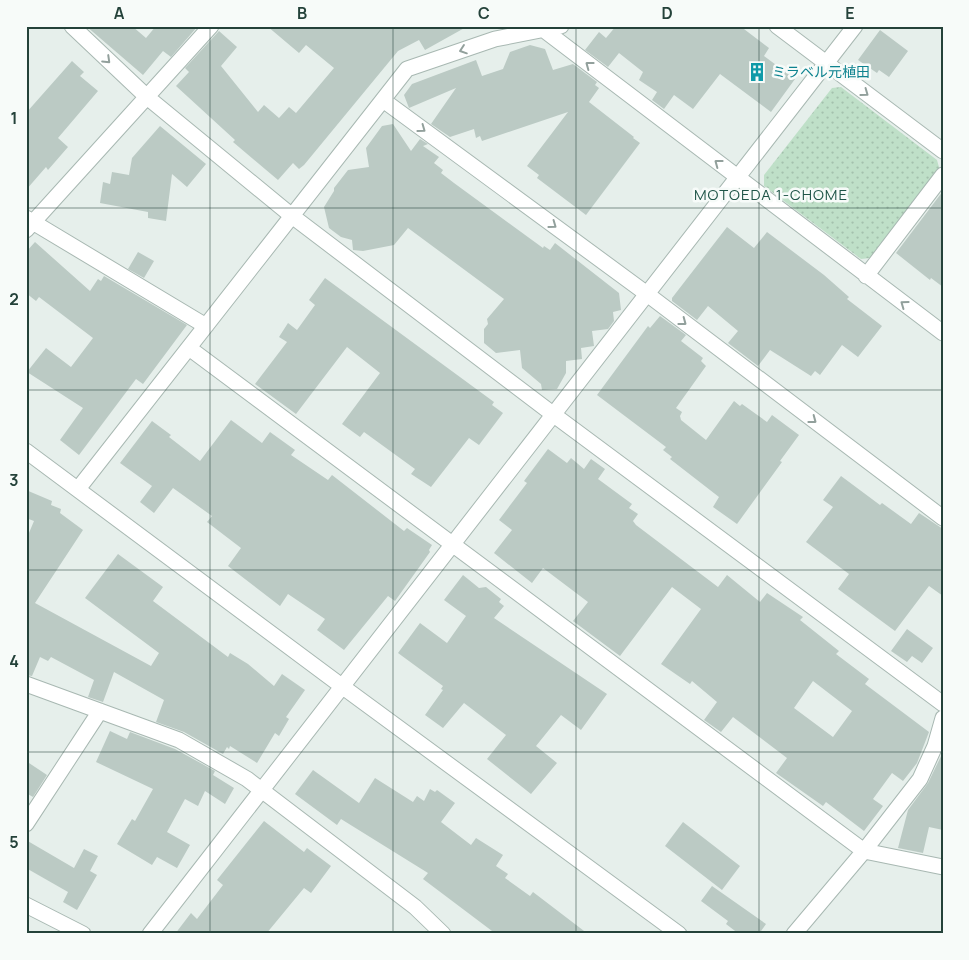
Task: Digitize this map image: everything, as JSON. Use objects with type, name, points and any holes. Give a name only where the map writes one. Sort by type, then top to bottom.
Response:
[{"type":"street","points":[[72,26],[147,97],[292,216],[554,415],[943,704]]},
{"type":"street","points":[[206,326],[28,224],[211,26]]},
{"type":"street","points":[[78,489],[407,69],[493,33],[544,30],[561,26]]},
{"type":"street","points":[[776,26],[943,151]]},
{"type":"street","points":[[150,934],[855,26]]},
{"type":"street","points":[[544,30],[943,333]]},
{"type":"street","points":[[382,100],[647,294],[943,518]]},
{"type":"street","points":[[866,276],[943,175]]},
{"type":"street","points":[[189,348],[864,851],[943,867]]},
{"type":"street","points":[[26,451],[679,934]]},
{"type":"street","points":[[26,684],[179,740],[247,778],[415,906],[443,934]]},
{"type":"street","points":[[26,824],[100,710]]},
{"type":"street","points":[[794,934],[864,851],[920,779],[935,746],[943,718]]},
{"type":"street","points":[[26,905],[83,934]]},
{"type":"green space","points":[[841,87],[937,160],[940,171],[870,258],[861,259],[764,186],[764,175],[832,88]]},
{"type":"building","points":[[86,26],[132,26],[146,38],[156,26],[198,26],[171,57],[163,51],[143,75]]},
{"type":"building","points":[[267,26],[468,26],[425,50],[419,40],[398,51],[304,165],[299,169],[293,163],[278,180],[233,142],[235,140],[176,86],[189,72],[185,68],[219,31],[237,47],[221,66],[258,112],[264,105],[279,118],[289,107],[296,113],[334,68],[306,45],[299,53]]},
{"type":"building","points":[[616,26],[740,26],[769,48],[764,56],[795,79],[771,112],[720,74],[693,109],[674,95],[664,109],[652,100],[657,92],[639,80],[643,72],[619,53],[608,67],[585,50],[599,32],[606,38]]},
{"type":"building","points":[[880,30],[908,51],[889,77],[879,70],[877,73],[858,60]]},
{"type":"building","points":[[530,45],[545,49],[553,70],[573,64],[597,82],[595,85],[599,88],[589,102],[640,143],[586,215],[537,178],[539,175],[527,166],[568,112],[482,141],[480,136],[476,138],[474,129],[450,137],[431,124],[456,88],[409,108],[404,95],[412,84],[476,60],[482,76],[503,69],[510,52]]},
{"type":"building","points":[[72,61],[84,72],[80,76],[98,91],[58,138],[68,147],[48,170],[46,167],[26,190],[26,113]]},
{"type":"building","points":[[393,124],[411,151],[420,139],[428,144],[423,146],[439,157],[434,163],[443,170],[441,173],[543,248],[544,246],[550,250],[555,243],[619,293],[621,310],[613,312],[614,321],[608,329],[592,331],[594,346],[581,348],[582,359],[566,361],[566,373],[557,389],[542,390],[541,384],[522,368],[520,350],[496,353],[484,343],[484,329],[488,324],[487,319],[504,299],[408,228],[394,245],[363,251],[353,250],[352,240],[341,237],[329,228],[324,207],[334,188],[348,170],[369,167],[366,148],[382,126]]},
{"type":"building","points":[[160,126],[206,164],[187,187],[172,174],[166,221],[148,218],[148,212],[100,203],[103,182],[110,184],[112,172],[129,175],[132,158]]},
{"type":"building","points":[[943,191],[943,287],[931,278],[930,280],[896,253]]},
{"type":"building","points":[[727,227],[754,248],[767,232],[824,275],[849,297],[847,299],[882,326],[858,357],[842,345],[820,375],[815,371],[811,376],[770,350],[758,366],[728,343],[738,331],[708,306],[697,320],[672,301],[672,298]]},
{"type":"building","points":[[35,242],[90,291],[98,279],[101,281],[104,276],[187,325],[143,384],[136,379],[79,455],[60,440],[83,408],[27,372],[46,348],[71,367],[93,338],[39,297],[36,301],[26,293],[26,252]]},
{"type":"building","points":[[138,252],[154,261],[144,278],[128,269]]},
{"type":"building","points":[[325,278],[494,402],[492,405],[503,413],[479,445],[469,438],[431,487],[411,474],[415,469],[364,432],[360,437],[342,424],[380,373],[347,347],[296,414],[255,384],[287,342],[279,337],[288,323],[297,330],[315,305],[309,300]]},
{"type":"building","points":[[660,316],[686,335],[681,341],[703,358],[701,361],[706,366],[676,408],[682,412],[681,420],[706,440],[734,401],[740,406],[742,404],[767,422],[772,415],[799,435],[737,524],[713,507],[719,497],[670,459],[672,457],[663,450],[666,447],[597,395],[648,326],[650,328]]},
{"type":"building","points":[[231,420],[262,443],[270,432],[295,450],[291,455],[328,480],[332,475],[404,531],[407,528],[432,545],[429,550],[430,552],[395,601],[388,596],[344,650],[317,630],[325,619],[288,594],[280,606],[228,566],[241,548],[207,522],[212,516],[173,488],[154,513],[140,502],[152,486],[120,463],[152,421],[200,461]]},
{"type":"building","points":[[548,449],[567,463],[571,458],[584,469],[591,459],[605,469],[598,479],[632,504],[629,508],[638,514],[633,521],[636,525],[718,587],[727,575],[760,602],[767,593],[803,617],[800,620],[839,651],[836,654],[869,679],[865,684],[929,732],[917,763],[903,781],[892,773],[873,799],[883,806],[864,831],[826,802],[823,806],[776,773],[787,758],[733,717],[721,732],[704,720],[717,702],[692,681],[690,684],[661,664],[701,609],[672,587],[620,656],[573,621],[588,602],[543,568],[532,583],[494,553],[512,530],[499,520],[527,483],[524,481]],"holes":[[[813,681],[852,711],[833,737],[794,708]]]},
{"type":"building","points":[[841,476],[880,505],[882,503],[911,524],[919,513],[943,529],[943,596],[929,586],[895,631],[838,589],[849,574],[806,542],[833,507],[823,500]]},
{"type":"building","points":[[26,490],[52,501],[51,505],[61,509],[60,513],[83,530],[35,603],[151,666],[159,653],[85,598],[118,554],[163,587],[153,601],[228,657],[230,653],[248,664],[274,686],[282,674],[305,690],[286,717],[289,719],[279,736],[275,733],[257,763],[230,746],[229,749],[227,747],[223,754],[184,732],[156,722],[164,700],[114,672],[103,702],[88,697],[94,680],[51,657],[48,661],[40,657],[32,676],[26,675],[26,540],[34,521],[26,518]]},
{"type":"building","points":[[463,575],[479,588],[486,587],[501,599],[499,602],[504,606],[494,618],[607,694],[581,730],[561,715],[536,746],[557,763],[531,794],[487,759],[506,735],[464,703],[443,728],[425,715],[443,690],[441,689],[443,686],[398,653],[420,623],[447,643],[466,616],[444,600]]},
{"type":"building","points":[[907,629],[933,648],[922,663],[912,656],[907,662],[891,651]]},
{"type":"building","points":[[110,731],[127,739],[130,732],[175,749],[215,771],[213,775],[234,788],[225,804],[205,791],[198,806],[185,799],[167,832],[190,845],[177,868],[157,857],[152,865],[117,844],[132,819],[135,821],[153,789],[96,762]]},
{"type":"building","points":[[943,752],[943,830],[929,827],[923,853],[898,848],[908,810],[928,783]]},
{"type":"building","points":[[26,761],[47,775],[33,797],[26,793]]},
{"type":"building","points":[[313,770],[359,803],[375,778],[413,802],[417,796],[424,801],[430,789],[435,792],[437,790],[455,803],[441,822],[471,845],[476,838],[503,855],[496,866],[508,874],[505,878],[530,896],[533,892],[588,934],[496,934],[423,879],[428,873],[341,819],[337,825],[295,794]]},
{"type":"building","points":[[264,821],[304,852],[307,848],[331,866],[311,893],[304,888],[266,934],[175,934],[191,913],[197,919],[223,885],[217,880]]},
{"type":"building","points":[[683,822],[740,866],[722,890],[665,846]]},
{"type":"building","points":[[26,840],[74,868],[84,849],[98,856],[90,871],[97,875],[77,910],[63,902],[68,892],[26,868]]},
{"type":"building","points":[[712,886],[766,924],[759,934],[739,934],[726,924],[728,921],[701,901]]},
{"type":"place","name":"ミラベル元植田","points":[[757,72]]},
{"type":"district","name":"MOTOEDA 1-CHOME","points":[[771,195]]}]
